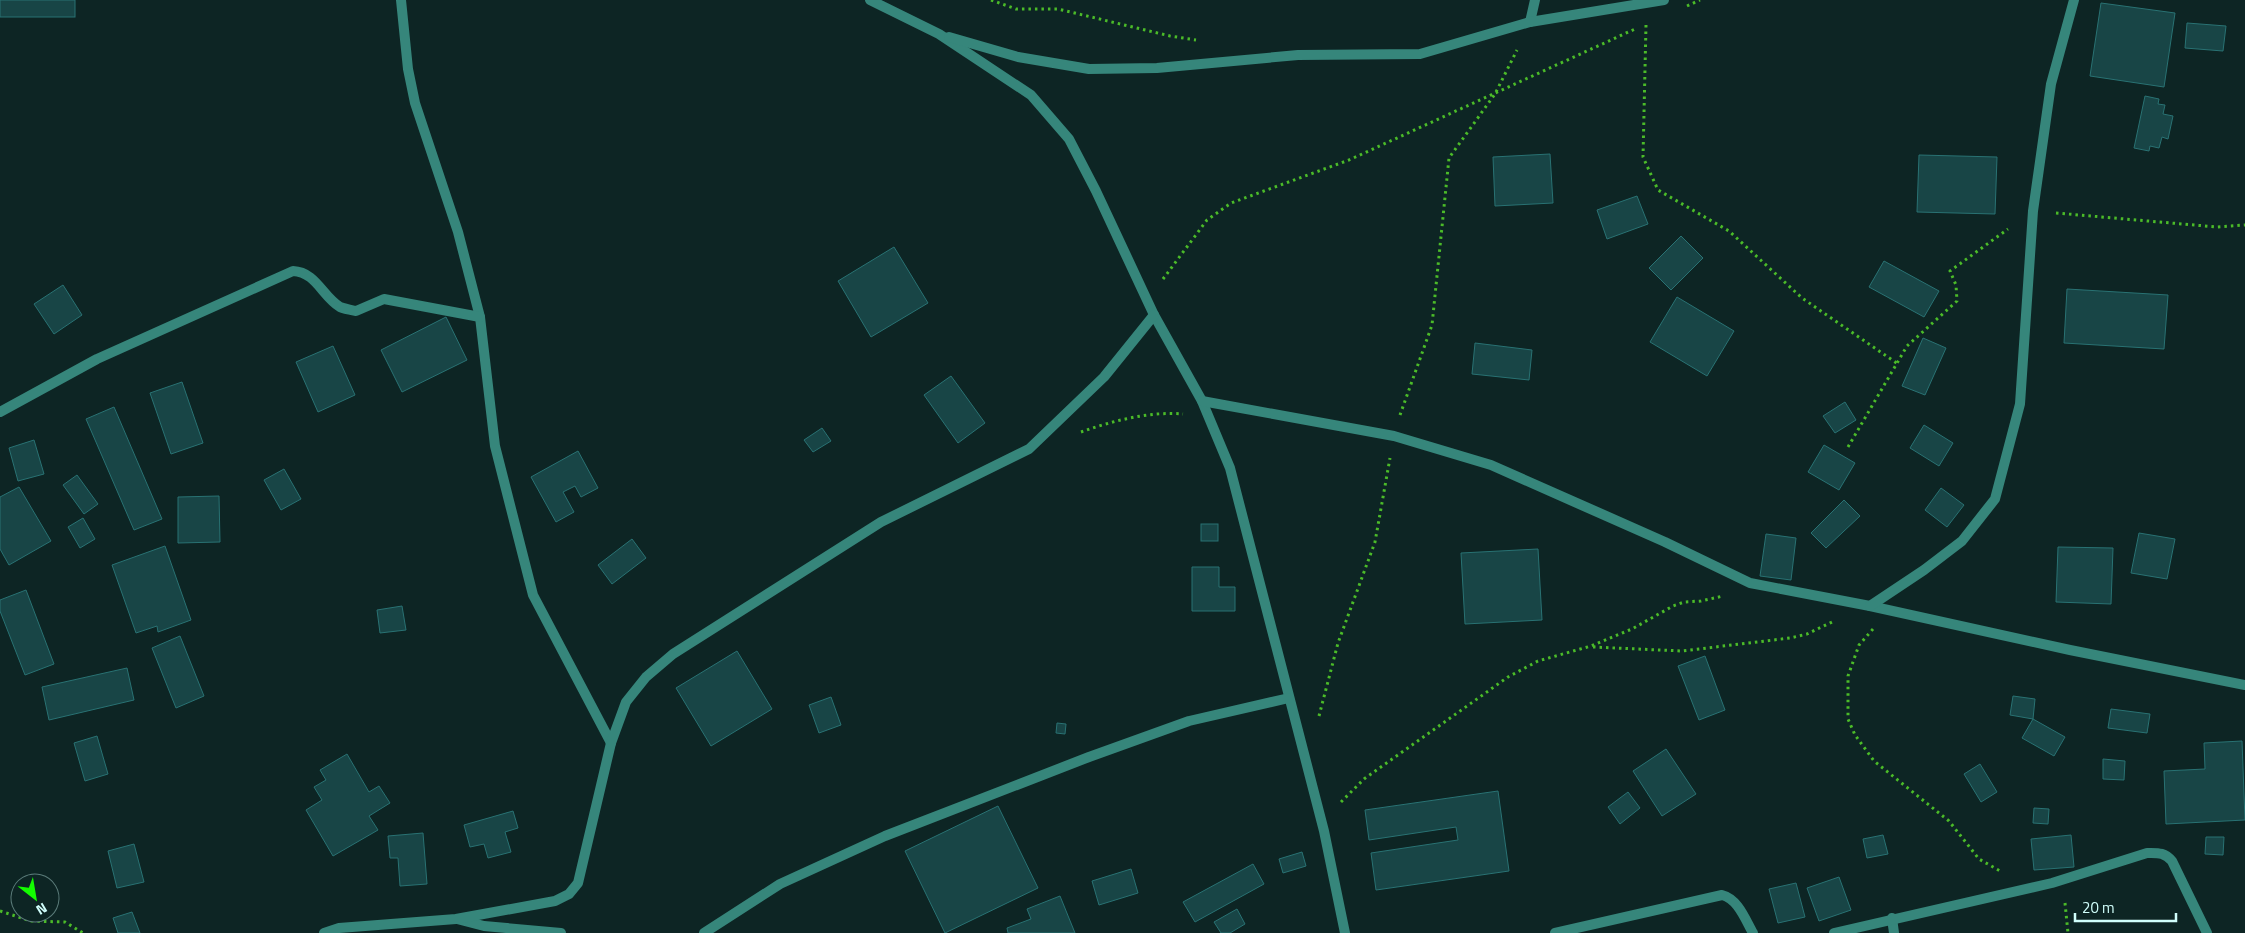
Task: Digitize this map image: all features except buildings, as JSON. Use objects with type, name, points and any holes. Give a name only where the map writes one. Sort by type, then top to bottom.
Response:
[{"type":"street","points":[[401,0],[408,69],[415,103],[458,232],[480,317],[495,446],[532,595],[611,743]]},
{"type":"street","points":[[870,0],[939,34],[1031,95],[1069,140],[1096,191],[1154,315],[1209,415],[1230,468],[1324,831],[1345,933]]},
{"type":"street","points":[[1530,22],[1535,0]]},
{"type":"street","points":[[939,34],[1018,57],[1089,69],[1157,68],[1298,55],[1420,54],[1530,22],[1664,0]]},
{"type":"street","points":[[1870,606],[1924,570],[1962,541],[1995,499],[2020,404],[2033,211],[2051,84],[2074,0]]},
{"type":"street","points":[[0,412],[97,359],[293,271],[303,272],[310,276],[340,307],[356,312],[384,299],[480,317]]},
{"type":"street","points":[[324,933],[338,928],[456,919],[554,900],[569,894],[578,884],[611,743],[626,702],[646,677],[673,654],[881,522],[1029,448],[1104,377],[1154,315]]},
{"type":"street","points":[[1202,401],[1394,436],[1492,465],[1750,583],[1870,606],[2245,685]]},
{"type":"street","points":[[704,933],[780,884],[885,836],[1189,720],[1289,698]]},
{"type":"street","points":[[1834,933],[1892,918],[2063,880],[2147,854],[2160,853],[2166,855],[2172,861],[2207,933]]},
{"type":"street","points":[[1554,933],[1722,895],[1729,897],[1735,903],[1753,933]]},
{"type":"street","points":[[1892,918],[1894,933]]},
{"type":"street","points":[[456,919],[484,926],[561,933]]},
{"type":"path","points":[[991,0],[1016,9],[1058,8],[1170,36],[1200,40]]},
{"type":"path","points":[[1682,8],[1700,0]]},
{"type":"path","points":[[1148,301],[1206,220],[1230,203],[1349,160],[1655,20]]},
{"type":"path","points":[[1318,719],[1338,643],[1375,542],[1394,436],[1432,325],[1450,158],[1495,94],[1530,22]]},
{"type":"path","points":[[1646,24],[1643,156],[1658,190],[1729,231],[1802,298],[1898,364]]},
{"type":"path","points":[[1848,447],[1907,346],[1957,301],[1956,285],[1950,271],[2033,211],[2217,227],[2245,225]]},
{"type":"path","points":[[1074,434],[1101,425],[1146,416],[1174,413],[1209,415]]},
{"type":"path","points":[[1324,831],[1331,815],[1343,799],[1364,779],[1508,677],[1538,661],[1591,646],[1632,629],[1673,606],[1684,602],[1722,596],[1750,583]]},
{"type":"path","points":[[1591,646],[1682,651],[1790,638],[1808,634],[1826,626],[1858,605]]},
{"type":"path","points":[[1889,611],[1859,645],[1848,676],[1848,720],[1855,735],[1874,761],[1949,821],[1979,859],[2029,888]]},
{"type":"path","points":[[2063,880],[2068,933]]},
{"type":"path","points":[[0,911],[31,921],[65,922],[83,933]]}]
